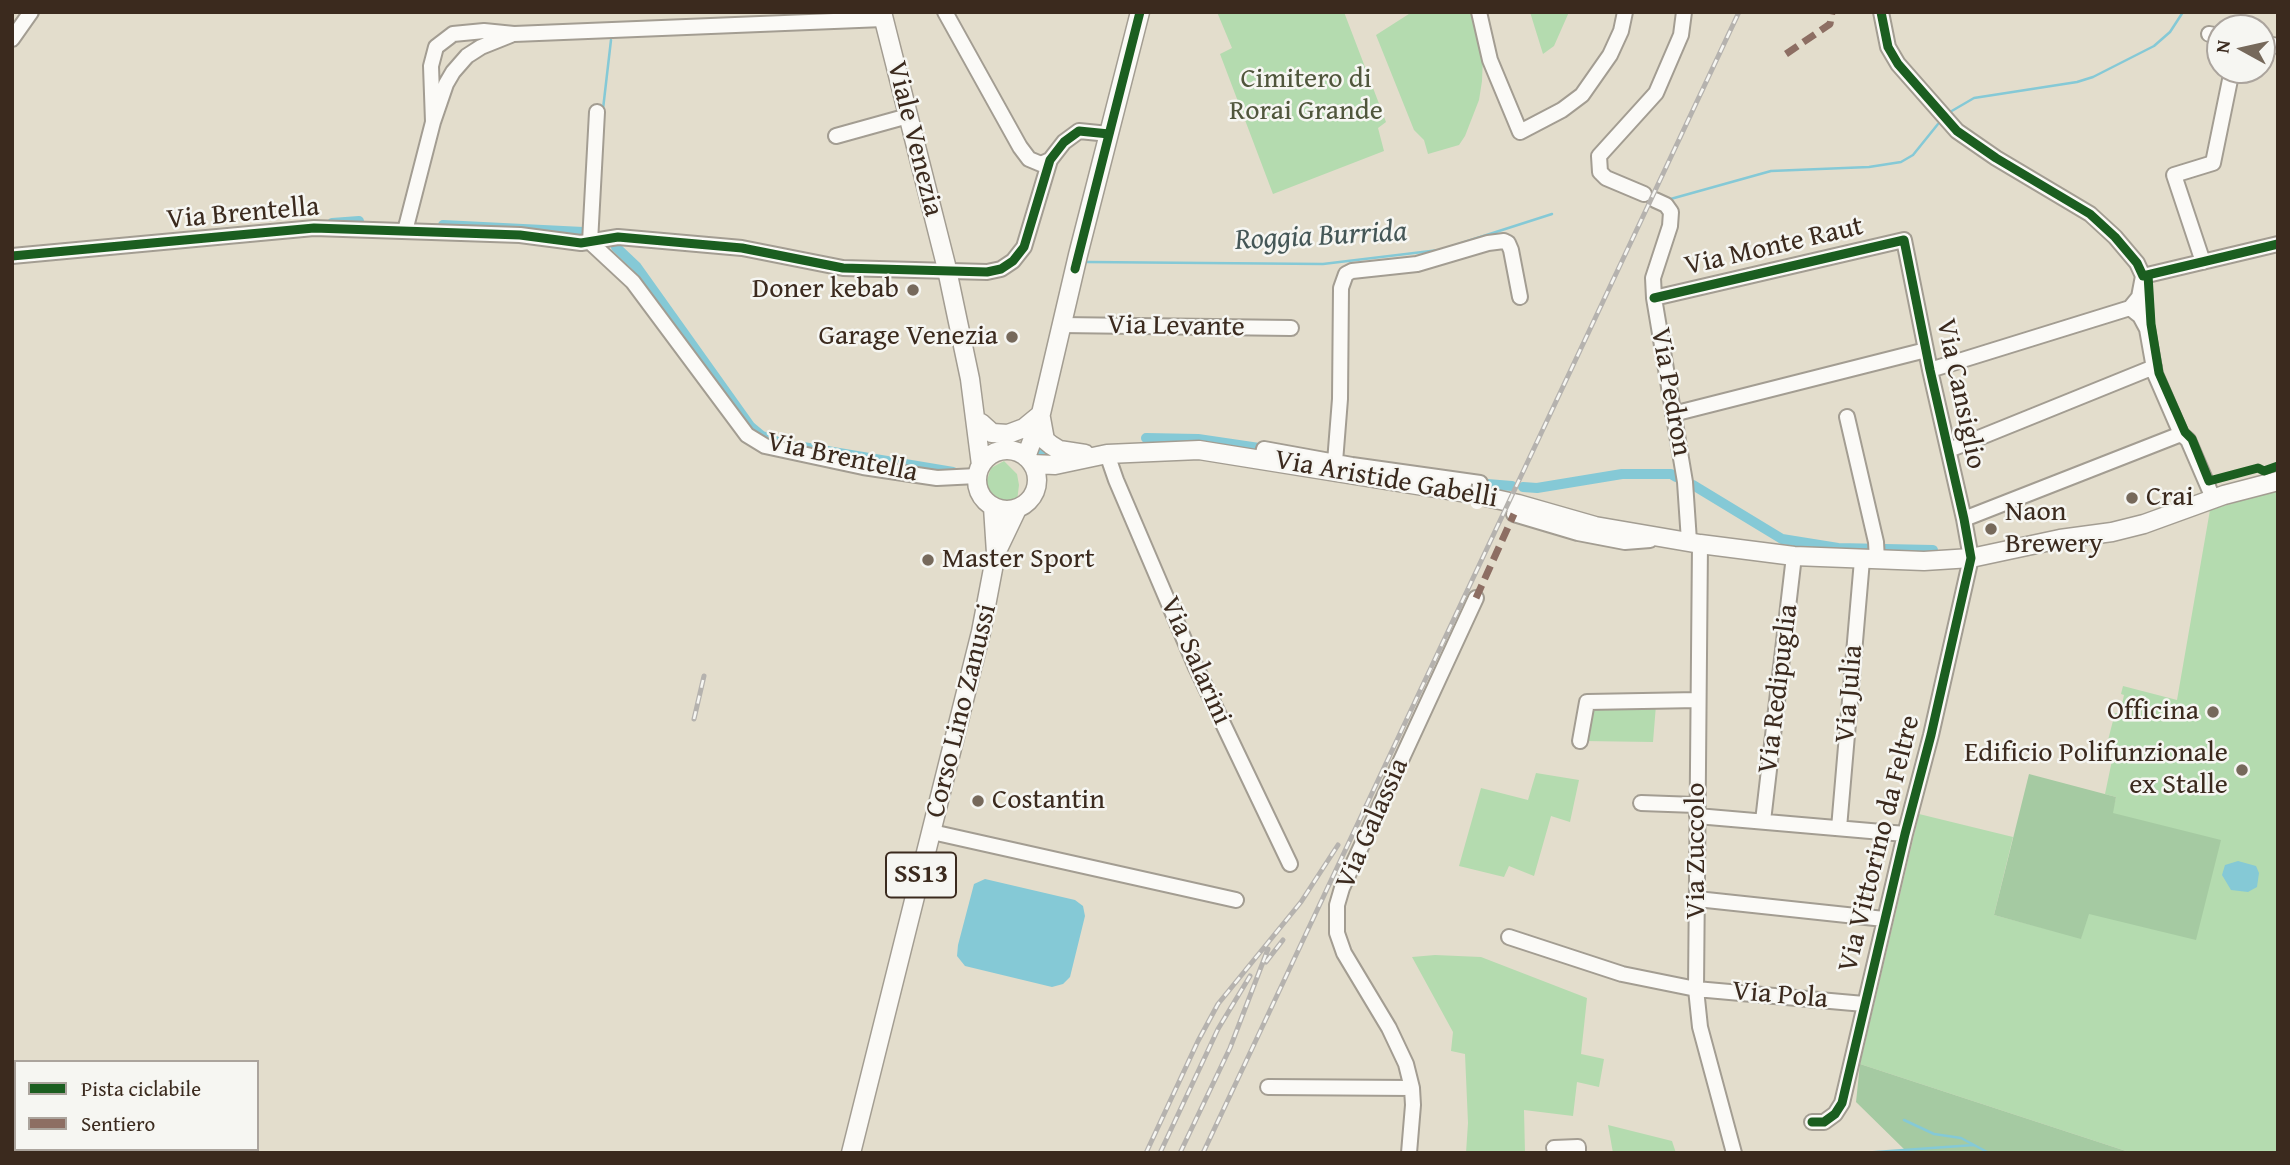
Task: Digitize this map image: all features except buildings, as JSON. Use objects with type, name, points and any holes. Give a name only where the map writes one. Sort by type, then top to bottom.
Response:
[{"type":"main road","points":[[1029,461],[1140,12]]},
{"type":"main road","name":"Viale Venezia","points":[[883,16],[947,268],[972,397]]},
{"type":"main road","points":[[972,397],[981,424],[1005,450],[1029,461],[1036,471],[1036,487],[1029,501],[1017,509],[1009,511],[993,507],[979,491],[972,397]]},
{"type":"main road","points":[[979,470],[986,458],[1005,450],[1026,435],[1041,414]]},
{"type":"main road","points":[[981,424],[992,433],[1008,434],[1024,428],[1041,414]]},
{"type":"main road","name":"Via Aristide Gabelli","points":[[1041,414],[1045,440],[1059,450],[1073,454],[1199,450],[1339,467],[1518,504],[1595,526],[1794,556],[1873,553],[1924,561],[1971,558],[2144,524],[2213,498],[2278,481]]},
{"type":"main road","name":"Via Aristide Gabelli","points":[[1029,461],[1070,463],[1103,455]]},
{"type":"main road","name":"Via Aristide Gabelli","points":[[1036,487],[1070,463]]},
{"type":"main road","name":"Via Aristide Gabelli","points":[[2238,491],[2278,475]]},
{"type":"main road","name":"Corso Lino Zanussi","points":[[851,1153],[981,632],[996,553],[993,507]]},
{"type":"main road","name":"Corso Lino Zanussi","points":[[996,553],[1017,509]]},
{"type":"street","points":[[12,39],[31,12]]},
{"type":"street","points":[[945,12],[990,96],[1029,159],[1041,164],[1050,160]]},
{"type":"street","points":[[1479,12],[1490,60],[1520,132],[1563,110],[1582,95],[1610,55],[1625,12]]},
{"type":"street","name":"Via Pedron","points":[[1684,12],[1681,35],[1656,93],[1599,156],[1600,172],[1606,178],[1655,200],[1671,212],[1671,221],[1653,278],[1654,298],[1695,543]]},
{"type":"street","points":[[1881,12],[1888,47],[1898,64],[1957,131],[1996,158],[2090,214],[2137,263],[2143,276],[2147,329],[2154,367],[2181,434],[2188,440],[2213,498]]},
{"type":"street","points":[[405,231],[439,82],[430,66],[436,47],[453,34],[484,31],[514,34],[883,16]]},
{"type":"street","points":[[439,82],[481,47],[514,34]]},
{"type":"street","points":[[2203,262],[2174,175],[2213,163],[2229,84]]},
{"type":"street","points":[[597,111],[590,235],[741,248],[843,268],[947,268],[987,272],[1001,268],[1013,261],[1024,247],[1050,160],[1064,142],[1079,131],[1109,134]]},
{"type":"street","points":[[836,136],[908,117]]},
{"type":"street","name":"Via Brentella","points":[[12,256],[312,229],[520,235],[581,243],[590,235],[633,282],[747,435],[765,446],[851,465],[937,478],[979,470]]},
{"type":"street","name":"Via Monte Raut","points":[[1654,298],[1904,240]]},
{"type":"street","name":"Via Cansiglio","points":[[1904,240],[1971,558]]},
{"type":"street","points":[[1339,467],[1480,483],[1477,502],[1342,480],[1339,467],[1341,288],[1344,276],[1349,272],[1401,267],[1504,241],[1511,250],[1520,297]]},
{"type":"street","points":[[2143,276],[2278,244]]},
{"type":"street","points":[[1930,370],[2130,308],[2139,297],[2143,276]]},
{"type":"street","points":[[2130,308],[2140,316],[2147,329]]},
{"type":"street","name":"Via Levante","points":[[1061,326],[1291,328]]},
{"type":"street","points":[[1673,414],[1926,351]]},
{"type":"street","points":[[1949,450],[2154,367]]},
{"type":"street","name":"Via Julia","points":[[1839,828],[1873,553],[1847,417]]},
{"type":"street","points":[[1964,519],[2181,434]]},
{"type":"street","name":"Via Salarini","points":[[1103,455],[1195,665],[1290,864]]},
{"type":"street","name":"Via Aristide Gabelli","points":[[1514,514],[1578,533],[1625,542],[1669,539]]},
{"type":"street","name":"Via Zuccolo","points":[[1695,543],[1698,700],[1696,989],[1700,1027],[1734,1153]]},
{"type":"street","name":"Via Redipuglia","points":[[1763,821],[1794,556]]},
{"type":"street","name":"Via Vittorino da Feltre","points":[[1812,1122],[1824,1122],[1835,1114],[1842,1103],[1971,558]]},
{"type":"street","name":"Via Galassia","points":[[1409,1153],[1412,1087],[1406,1064],[1389,1028],[1344,953],[1337,933],[1337,905],[1342,888],[1476,598]]},
{"type":"street","points":[[1580,741],[1587,702],[1698,700]]},
{"type":"street","points":[[1641,803],[1763,821],[1905,834]]},
{"type":"street","points":[[932,832],[1236,900]]},
{"type":"street","points":[[1696,898],[1884,919]]},
{"type":"street","name":"Via Pola","points":[[1510,937],[1622,974],[1696,989],[1864,1004]]},
{"type":"street","points":[[1268,1087],[1412,1087]]},
{"type":"street","points":[[1554,1148],[1578,1147],[1578,1153]]},
{"type":"green space","name":"Cimitero di Rorai Grande","points":[[1217,12],[1344,12],[1386,122],[1378,128],[1384,151],[1273,194],[1220,54],[1232,48]]},
{"type":"green space","points":[[1412,12],[1471,12],[1478,28],[1483,56],[1479,100],[1465,136],[1459,145],[1428,154],[1424,140],[1414,130],[1376,35]]},
{"type":"green space","points":[[1530,12],[1569,12],[1554,46],[1543,54]]},
{"type":"green space","points":[[1004,461],[1017,474],[1019,485],[1017,501],[1007,504],[992,498],[986,483],[991,468]]},
{"type":"green space","points":[[2278,490],[2278,1153],[2132,1153],[1860,1064],[1919,814],[2013,837],[1994,915],[2081,938],[2116,797],[2105,794],[2115,746],[2107,744],[2115,713],[2120,713],[2123,686],[2177,700],[2210,510]]},
{"type":"green space","points":[[1590,705],[1656,705],[1653,742],[1584,741]]},
{"type":"green space","points":[[1536,773],[1579,780],[1570,822],[1551,816],[1534,876],[1509,866],[1504,877],[1459,866],[1481,788],[1528,800]]},
{"type":"green space","points":[[2029,774],[2116,797],[2113,813],[2221,840],[2196,940],[2089,914],[2081,939],[1994,915]]},
{"type":"green space","points":[[1412,957],[1481,957],[1587,998],[1581,1054],[1604,1059],[1599,1087],[1577,1082],[1573,1116],[1524,1110],[1525,1153],[1466,1153],[1468,1123],[1465,1054],[1451,1051],[1453,1032]]},
{"type":"green space","points":[[1860,1064],[2132,1153],[1908,1153],[1856,1102]]},
{"type":"green space","points":[[1608,1125],[1672,1141],[1676,1153],[1613,1153]]},
{"type":"water","points":[[2238,861],[2256,866],[2259,873],[2257,887],[2248,892],[2231,890],[2222,875],[2225,865]]},
{"type":"water","points":[[985,879],[1075,900],[1083,906],[1085,916],[1070,977],[1063,984],[1052,987],[965,966],[957,956],[974,884]]},
{"type":"waterway","name":"Roggia Burrida","points":[[1950,112],[1974,98],[2077,82],[2093,77],[2154,46],[2170,32],[2183,12]]},
{"type":"waterway","points":[[603,109],[611,40]]},
{"type":"waterway","name":"Roggia Burrida","points":[[1667,200],[1771,171],[1869,167],[1901,162],[1913,155],[1938,124]]},
{"type":"waterway","name":"Roggia Burrida","points":[[1446,248],[1552,214]]},
{"type":"waterway","points":[[332,223],[359,221]]},
{"type":"waterway","points":[[443,225],[583,232]]},
{"type":"waterway","points":[[616,247],[636,266],[750,426],[762,436],[781,443]]},
{"type":"waterway","name":"Roggia Burrida","points":[[1087,262],[1323,264],[1439,250]]},
{"type":"waterway","points":[[1146,438],[1198,439],[1259,448]]},
{"type":"waterway","points":[[797,446],[953,472]]},
{"type":"waterway","points":[[1038,455],[1045,453]]},
{"type":"waterway","points":[[1523,487],[1537,488],[1622,474],[1671,474],[1676,477]]},
{"type":"waterway","points":[[1487,484],[1512,486]]},
{"type":"waterway","points":[[1693,485],[1782,539],[1838,548],[1933,550]]},
{"type":"waterway","points":[[1904,1120],[1934,1134],[1961,1138],[1989,1153]]},
{"type":"waterway","points":[[1862,1153],[1974,1145]]},
{"type":"railway","points":[[1203,1153],[1739,12]]},
{"type":"railway","points":[[694,719],[704,676]]},
{"type":"railway","points":[[1146,1153],[1218,1004],[1301,902],[1338,845]]},
{"type":"railway","points":[[1266,962],[1283,940]]},
{"type":"railway","points":[[1180,1153],[1230,1048],[1268,949]]},
{"type":"railway","points":[[1160,1153],[1218,1029],[1250,976]]},
{"type":"marked path","points":[[1786,54],[1830,24],[1832,12]]},
{"type":"marked path","points":[[1476,598],[1514,514]]},
{"type":"cycle path","points":[[1075,269],[1140,12]]},
{"type":"cycle path","points":[[1881,12],[1888,47],[1898,64],[1957,131],[1996,158],[2090,214],[2115,237],[2137,263],[2143,276],[2278,244]]},
{"type":"cycle path","points":[[12,256],[314,228],[520,235],[581,243],[618,237],[742,248],[843,268],[987,272],[1001,269],[1013,261],[1024,247],[1050,160],[1064,142],[1079,131],[1109,134]]},
{"type":"cycle path","points":[[1654,298],[1904,240],[1964,519],[1971,558],[1842,1103],[1835,1114],[1824,1122],[1812,1122]]},
{"type":"cycle path","points":[[2148,275],[2151,324],[2159,373],[2185,432],[2192,439],[2209,481],[2258,468],[2264,471],[2278,466]]},
{"type":"place","name":"Doner kebab","points":[[913,290]]},
{"type":"place","name":"Garage Venezia","points":[[1012,337]]},
{"type":"place","name":"Crai","points":[[2132,498]]},
{"type":"place","name":"Naon Brewery","points":[[1991,529]]},
{"type":"place","name":"Master Sport","points":[[928,560]]},
{"type":"place","name":"Officina","points":[[2213,712]]},
{"type":"place","name":"Edificio Polifunzionale ex Stalle","points":[[2242,770]]},
{"type":"place","name":"Costantin","points":[[978,801]]}]
